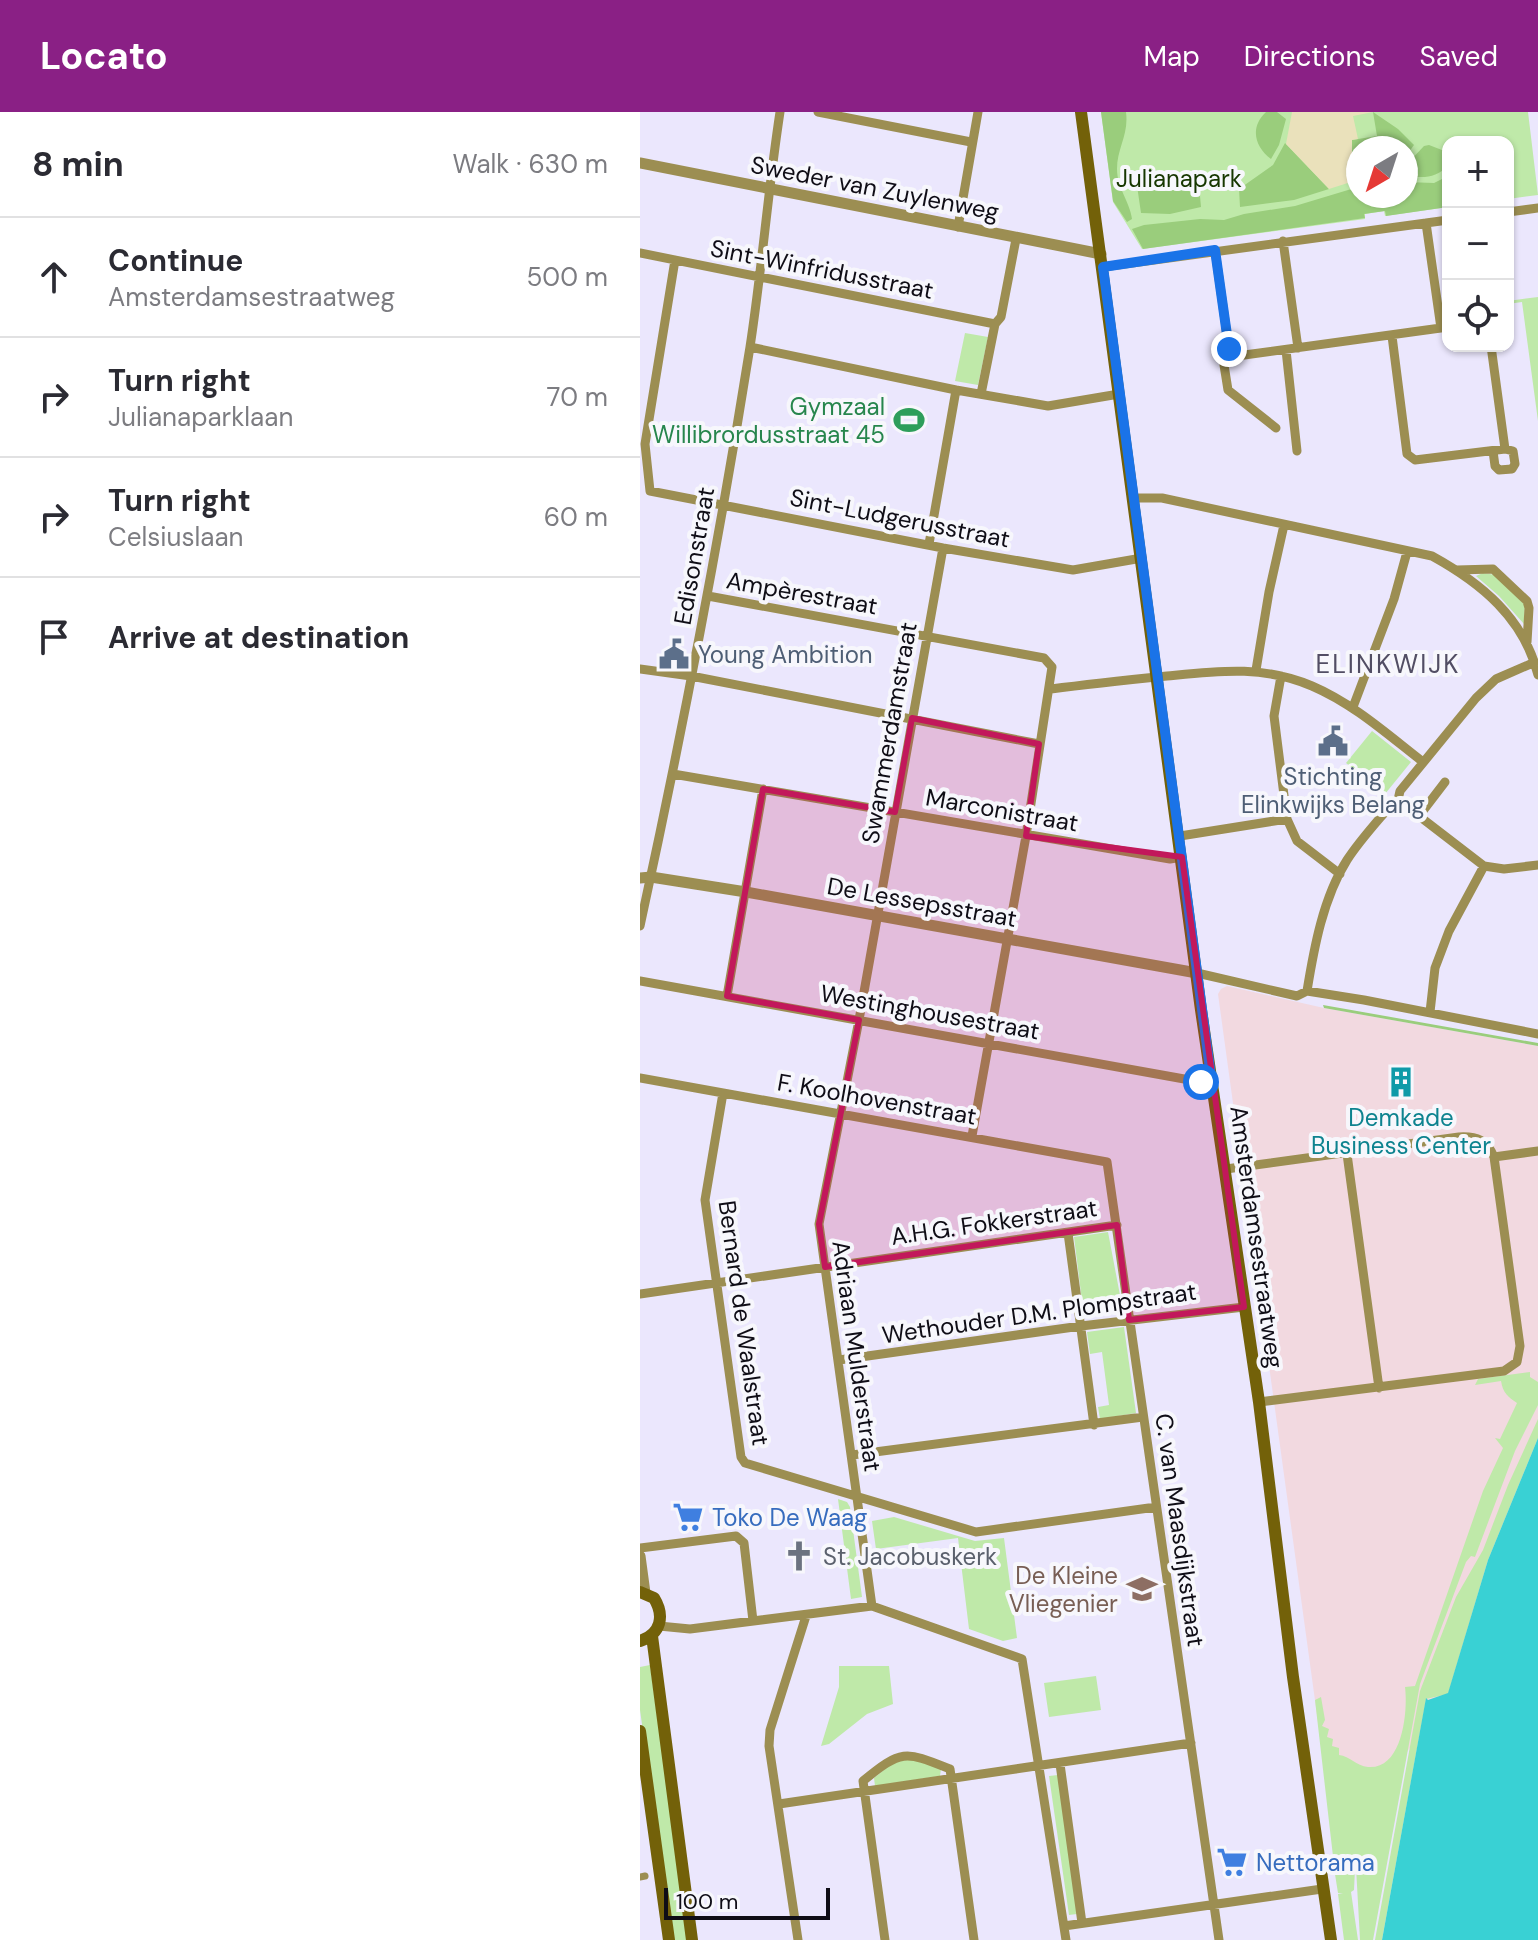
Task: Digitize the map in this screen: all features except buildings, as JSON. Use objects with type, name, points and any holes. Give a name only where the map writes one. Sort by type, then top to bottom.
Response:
[{"type":"main road","name":"Amsterdamsestraatweg","points":[[1081,112],[1331,1940]]},
{"type":"main road","points":[[643,1592],[659,1606],[661,1616],[651,1634],[692,1940]]},
{"type":"main road","points":[[640,1731],[669,1940]]},
{"type":"street","name":"Edisonstraat","points":[[640,926],[645,878],[673,774],[724,505],[761,276],[768,190],[780,112]]},
{"type":"street","points":[[818,112],[971,142]]},
{"type":"street","points":[[876,123],[878,112]]},
{"type":"street","points":[[971,142],[976,135],[978,112]]},
{"type":"street","points":[[958,227],[973,149],[971,142]]},
{"type":"street","name":"Sweder van Zuylenweg","points":[[640,163],[1016,239],[1102,261]]},
{"type":"street","points":[[1514,211],[1538,208]]},
{"type":"street","points":[[1102,261],[1442,221]]},
{"type":"street","points":[[1426,223],[1442,311]]},
{"type":"street","points":[[981,394],[995,324],[1001,317],[1016,239]]},
{"type":"street","points":[[1283,241],[1298,348]]},
{"type":"street","points":[[1215,250],[1229,349],[1237,356],[1442,328]]},
{"type":"street","name":"Sint-Winfridusstraat","points":[[640,253],[995,324]]},
{"type":"street","points":[[643,444],[675,260]]},
{"type":"street","points":[[1392,336],[1407,454],[1411,459],[1505,449],[1513,451],[1515,464],[1512,469],[1499,470],[1495,466],[1493,451]]},
{"type":"street","points":[[750,347],[1048,406],[1119,394]]},
{"type":"street","points":[[1286,350],[1297,451]]},
{"type":"street","points":[[1492,352],[1505,449]]},
{"type":"street","points":[[1232,354],[1224,365],[1228,390],[1276,428]]},
{"type":"street","points":[[929,544],[956,390]]},
{"type":"street","name":"Sint-Ludgerusstraat","points":[[643,444],[650,491],[1073,570],[1142,558]]},
{"type":"street","points":[[1133,498],[1162,498],[1426,554],[1457,570],[1496,601],[1527,642],[1538,675]]},
{"type":"street","points":[[1256,670],[1284,525]]},
{"type":"street","name":"Swammerdamstraat","points":[[840,1113],[943,548]]},
{"type":"street","points":[[1353,707],[1394,599],[1407,552]]},
{"type":"street","points":[[1457,570],[1493,569],[1522,595],[1529,608],[1527,642]]},
{"type":"street","name":"Ampèrestraat","points":[[708,596],[1044,658],[1052,667],[1051,689]]},
{"type":"street","points":[[1307,991],[1314,947],[1340,874],[1360,842],[1398,800],[1400,791],[1476,698],[1496,679],[1535,662]]},
{"type":"street","points":[[640,669],[691,676],[1039,744]]},
{"type":"street","points":[[972,1136],[1051,689],[1217,670],[1256,670],[1312,686],[1353,707],[1423,762]]},
{"type":"street","points":[[1281,676],[1274,716],[1287,819],[1297,841],[1340,874]]},
{"type":"street","name":"Marconistraat","points":[[673,774],[1026,836],[1170,859],[1182,857]]},
{"type":"street","points":[[1419,816],[1445,782]]},
{"type":"street","points":[[727,996],[763,789]]},
{"type":"street","points":[[1398,800],[1484,866],[1504,869],[1538,865]]},
{"type":"street","points":[[1180,836],[1287,819]]},
{"type":"street","points":[[1430,1012],[1435,968],[1449,931],[1484,866]]},
{"type":"street","name":"De Lessepsstraat","points":[[645,878],[746,892],[1197,973]]},
{"type":"street","points":[[1197,973],[1297,996],[1307,991],[1538,1034]]},
{"type":"street","name":"Westinghousestraat","points":[[640,981],[1212,1084]]},
{"type":"street","name":"F. Koolhovenstraat","points":[[640,1078],[1107,1162]]},
{"type":"street","name":"Bernard de Waalstraat","points":[[723,1093],[705,1200],[741,1457],[745,1463],[857,1495]]},
{"type":"street","name":"Adriaan Mulderstraat","points":[[840,1113],[819,1224],[872,1606]]},
{"type":"street","points":[[1226,1169],[1474,1137],[1489,1145],[1494,1157],[1520,1346],[1517,1362],[1504,1371],[1259,1402]]},
{"type":"street","points":[[1494,1157],[1538,1151]]},
{"type":"street","points":[[1347,1154],[1379,1388]]},
{"type":"street","name":"C. van Maasdijkstraat","points":[[1107,1162],[1219,1940]]},
{"type":"street","name":"A.H.G. Fokkerstraat","points":[[640,1294],[1117,1225]]},
{"type":"street","points":[[1068,1233],[1094,1425]]},
{"type":"street","name":"Wethouder D.M. Plompstraat","points":[[839,1360],[1244,1307]]},
{"type":"street","points":[[852,1455],[1143,1417]]},
{"type":"street","points":[[857,1495],[976,1532],[1156,1507]]},
{"type":"street","points":[[640,1548],[736,1536],[741,1538],[753,1621]]},
{"type":"street","points":[[640,1556],[643,1592]]},
{"type":"street","points":[[651,1634],[872,1606],[1022,1659],[1066,1940]]},
{"type":"street","points":[[798,1940],[769,1746],[770,1730],[806,1616]]},
{"type":"street","points":[[779,1804],[1191,1743]]},
{"type":"street","points":[[885,1940],[863,1781],[891,1758],[915,1755],[950,1769],[974,1940]]},
{"type":"street","points":[[1060,1764],[1082,1923]]},
{"type":"street","points":[[1064,1926],[1322,1889]]},
{"type":"highlighted area","points":[[912,718],[1039,744],[1026,836],[1182,857],[1244,1307],[1129,1320],[1117,1225],[825,1267],[819,1224],[859,1020],[727,996],[763,789],[895,812]]},
{"type":"shaded area","points":[[1101,112],[1126,112],[1126,128],[1117,169],[1132,219],[1127,222],[1113,201]]},
{"type":"shaded area","points":[[1266,112],[1277,112],[1286,119],[1279,145],[1271,159],[1256,136],[1258,124]]},
{"type":"shaded area","points":[[1373,112],[1405,136],[1377,136]]},
{"type":"shaded area","points":[[1285,143],[1329,189],[1294,200],[1240,207],[1239,189],[1273,165]]},
{"type":"shaded area","points":[[1424,146],[1442,150],[1442,171],[1418,177],[1418,152]]},
{"type":"shaded area","points":[[1146,165],[1160,178],[1200,196],[1201,207],[1170,214],[1141,213],[1136,179]]},
{"type":"shaded area","points":[[1442,179],[1442,208],[1386,216],[1385,211],[1364,214],[1365,218],[1143,249],[1132,229],[1200,219],[1224,220],[1295,206],[1346,191],[1346,208],[1418,208],[1418,182],[1434,183]]},
{"type":"shaded area","points":[[1227,986],[1324,1008],[1538,1046],[1538,1438],[1488,1560],[1448,1694],[1395,1769],[1363,1778],[1321,1744],[1218,994]]},
{"type":"shaded area","points":[[1323,1005],[1538,1043],[1538,1046],[1324,1008]]},
{"type":"shaded area","points":[[1538,1438],[1538,1940],[1382,1940],[1426,1698],[1448,1693],[1488,1560]]},
{"type":"green space","name":"Julianapark","points":[[1101,112],[1528,112],[1538,195],[1514,198],[1514,136],[1442,136],[1442,208],[1385,216],[1384,211],[1365,214],[1365,219],[1142,249],[1113,202]]},
{"type":"green space","points":[[1538,297],[1538,421],[1522,302],[1514,303],[1514,300]]},
{"type":"green space","points":[[965,333],[988,337],[978,385],[955,381]]},
{"type":"green space","points":[[1483,573],[1496,575],[1525,605],[1524,624],[1476,576]]},
{"type":"green space","points":[[1372,731],[1411,762],[1385,794],[1346,763]]},
{"type":"green space","points":[[1108,1232],[1123,1311],[1084,1317],[1074,1237]]},
{"type":"green space","points":[[1124,1327],[1136,1413],[1100,1419],[1098,1407],[1109,1405],[1102,1352],[1090,1354],[1087,1332]]},
{"type":"green space","points":[[1530,1372],[1530,1377],[1538,1382],[1538,1405],[1515,1451],[1475,1557],[1471,1556],[1466,1562],[1420,1684],[1373,1940],[1360,1940],[1356,1867],[1334,1865],[1315,1700],[1321,1697],[1325,1720],[1322,1726],[1329,1729],[1327,1737],[1333,1739],[1332,1746],[1339,1748],[1339,1755],[1368,1767],[1380,1765],[1389,1759],[1401,1737],[1405,1687],[1415,1686],[1483,1491],[1503,1448],[1495,1438],[1500,1439],[1517,1403],[1506,1394],[1501,1381],[1475,1385],[1478,1379]]},
{"type":"green space","points":[[1538,1419],[1538,1438],[1488,1560],[1448,1694],[1426,1699],[1382,1940],[1375,1940],[1420,1691],[1456,1597],[1483,1550]]},
{"type":"green space","points":[[838,1499],[847,1502],[850,1507],[862,1597],[851,1599]]},
{"type":"green space","points":[[894,1517],[975,1541],[1004,1538],[1017,1638],[1003,1641],[969,1629],[958,1538],[876,1549],[872,1521]]},
{"type":"green space","points":[[650,1665],[688,1940],[672,1940],[640,1710],[640,1667]]},
{"type":"green space","points":[[839,1666],[889,1666],[893,1704],[867,1714],[829,1744],[821,1746],[839,1687]]},
{"type":"green space","points":[[1096,1676],[1101,1710],[1049,1717],[1044,1683]]},
{"type":"green space","points":[[916,1759],[941,1769],[940,1776],[875,1786],[874,1778],[895,1761]]},
{"type":"green space","points":[[1058,1775],[1077,1914],[1069,1915],[1049,1776]]},
{"type":"green space","points":[[1334,1868],[1355,1869],[1354,1890],[1351,1892],[1358,1940],[1344,1940],[1338,1894],[1343,1893],[1338,1893]]},
{"type":"sand","points":[[1292,112],[1373,112],[1353,116],[1357,136],[1346,136],[1346,184],[1329,189],[1286,144]]},
{"type":"place","name":"Gymzaal Willibrordusstraat 45","points":[[909,420]]},
{"type":"place","name":"Young Ambition","points":[[674,654]]},
{"type":"place","name":"Stichting Elinkwijks Belang","points":[[1333,741]]},
{"type":"place","name":"Demkade Business Center","points":[[1401,1082]]},
{"type":"place","name":"Toko De Waag","points":[[688,1517]]},
{"type":"place","name":"St. Jacobuskerk","points":[[799,1556]]},
{"type":"place","name":"De Kleine Vliegenier","points":[[1142,1589]]},
{"type":"place","name":"Nettorama","points":[[1232,1862]]},
{"type":"district","name":"ELINKWIJK","points":[[1388,664]]},
{"type":"route","points":[[1201,1082],[1212,1084],[1103,267],[1215,250],[1229,349]]}]
